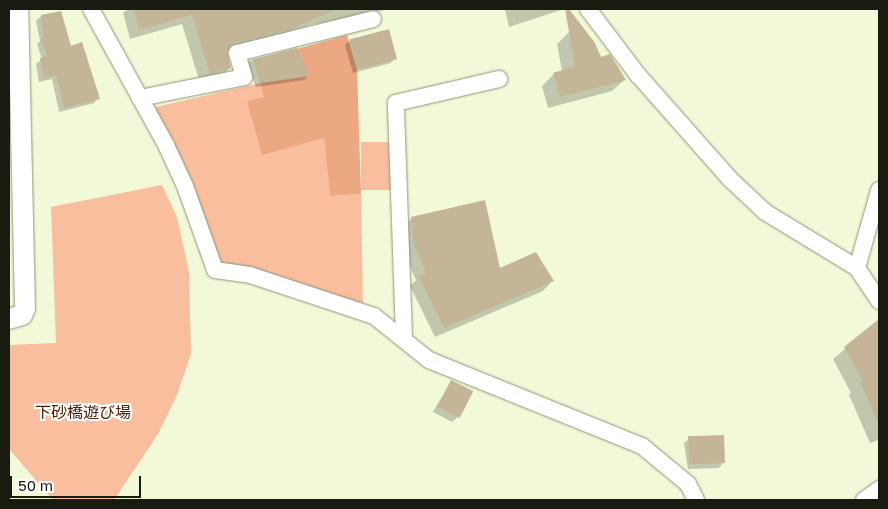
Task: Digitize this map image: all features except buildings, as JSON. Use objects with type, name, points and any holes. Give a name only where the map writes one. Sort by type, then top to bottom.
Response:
[{"type":"street","points":[[9,319],[22,315],[25,308],[18,9]]},
{"type":"street","points":[[91,9],[140,98],[185,186],[214,270],[250,275],[374,316],[404,337],[429,360],[642,446],[688,484],[696,500]]},
{"type":"street","points":[[588,9],[638,75],[730,178],[765,212],[857,268],[879,301]]},
{"type":"street","points":[[140,98],[244,77],[237,53],[373,19]]},
{"type":"street","points":[[404,337],[396,103],[499,78]]},
{"type":"street","points":[[857,268],[879,190]]},
{"type":"street","points":[[864,500],[879,489]]},
{"type":"green space","points":[[260,83],[265,97],[247,102],[324,138],[330,196],[361,194],[363,308],[219,268],[147,109]]},
{"type":"green space","points":[[361,142],[391,142],[391,190],[361,190]]},
{"type":"green space","name":"下砂橋遊び場","points":[[162,185],[177,217],[189,272],[191,354],[177,395],[158,434],[114,500],[53,500],[9,449],[9,345],[56,343],[51,207]]},
{"type":"shaded area","points":[[347,35],[357,69],[361,194],[330,196],[324,138],[262,155],[247,101],[264,97],[260,83],[297,49]]}]
